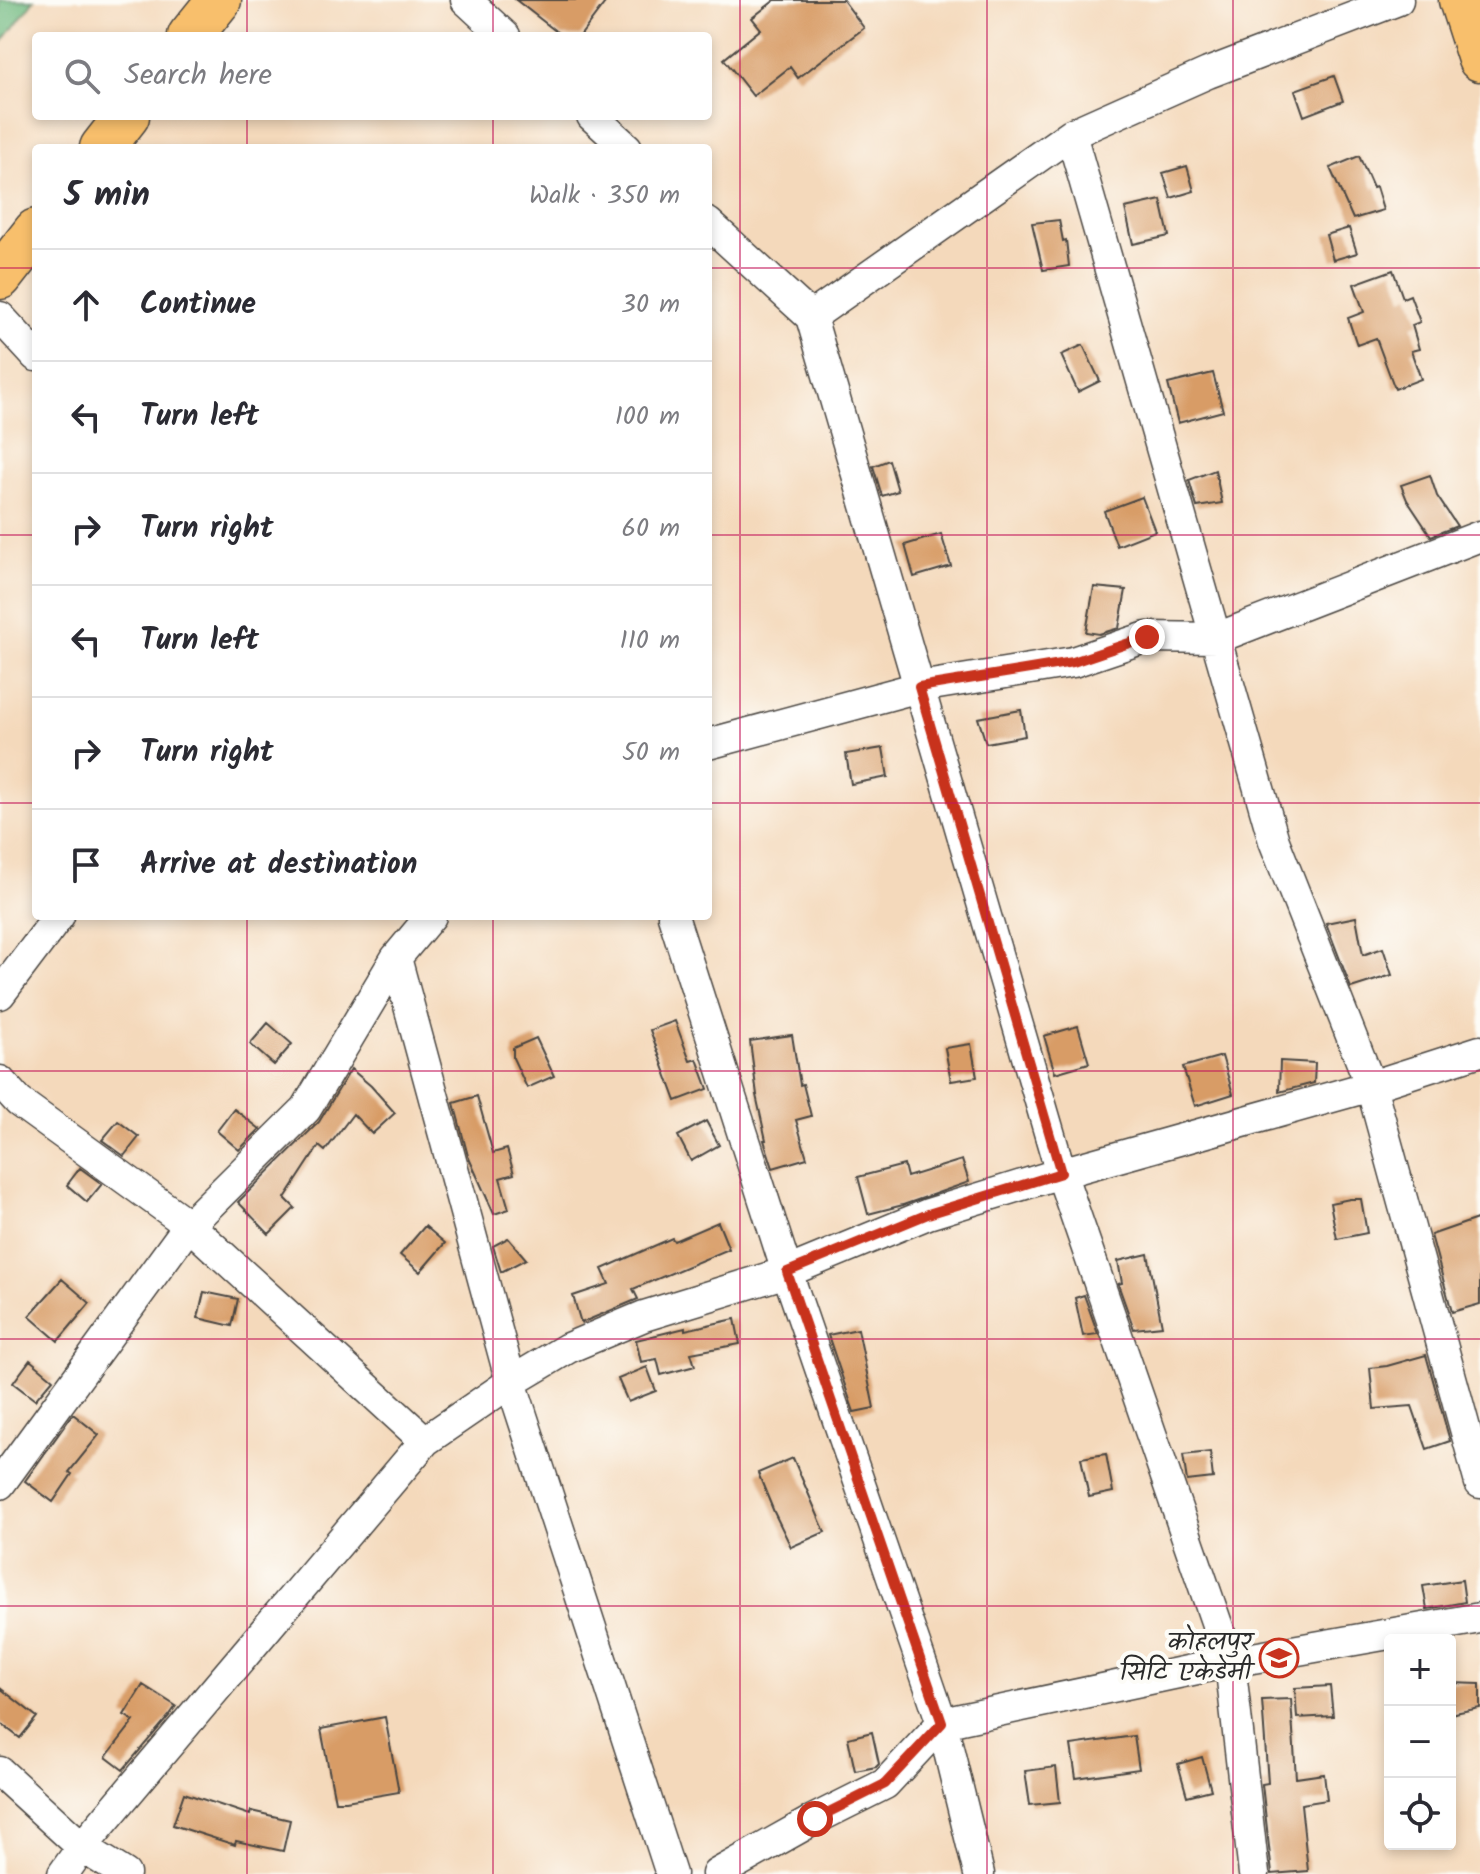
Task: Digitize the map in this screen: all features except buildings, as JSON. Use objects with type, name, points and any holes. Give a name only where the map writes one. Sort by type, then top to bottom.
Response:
[{"type":"main road","points":[[193,32],[219,0]]},
{"type":"main road","points":[[1461,0],[1480,59]]},
{"type":"main road","points":[[105,144],[124,120]]},
{"type":"main road","points":[[0,277],[32,236]]},
{"type":"street","points":[[466,0],[501,32]]},
{"type":"street","points":[[811,317],[1071,134],[1208,73],[1398,0]]},
{"type":"street","points":[[596,120],[623,144]]},
{"type":"street","points":[[1071,134],[1274,841],[1371,1086],[1480,1483]]},
{"type":"street","points":[[712,227],[811,317],[1061,1173],[1230,1662],[1254,1874]]},
{"type":"street","points":[[0,317],[32,352]]},
{"type":"street","points":[[712,743],[919,687],[1073,662],[1147,637],[1217,638],[1480,536]]},
{"type":"street","points":[[0,994],[56,920]]},
{"type":"street","points":[[0,1484],[189,1225],[306,1109],[396,958],[428,920]]},
{"type":"street","points":[[674,920],[787,1272],[942,1723],[979,1874]]},
{"type":"street","points":[[396,958],[511,1382],[671,1874]]},
{"type":"street","points":[[63,1874],[82,1847],[425,1441],[511,1382],[568,1348],[644,1316],[787,1272],[928,1214],[1061,1173],[1371,1086],[1480,1051]]},
{"type":"street","points":[[0,1081],[19,1102],[189,1225],[425,1441]]},
{"type":"street","points":[[717,1874],[885,1784],[942,1723],[1230,1662],[1480,1618]]},
{"type":"street","points":[[0,1772],[82,1847],[125,1874]]},
{"type":"green space","points":[[0,0],[34,0],[0,45]]},
{"type":"place","name":"कोहलपुर सिटि एकेडेमी","points":[[1279,1658]]},
{"type":"route","points":[[815,1819],[885,1784],[942,1723],[787,1272],[928,1214],[1061,1173],[919,687],[1073,662],[1147,637]]}]
